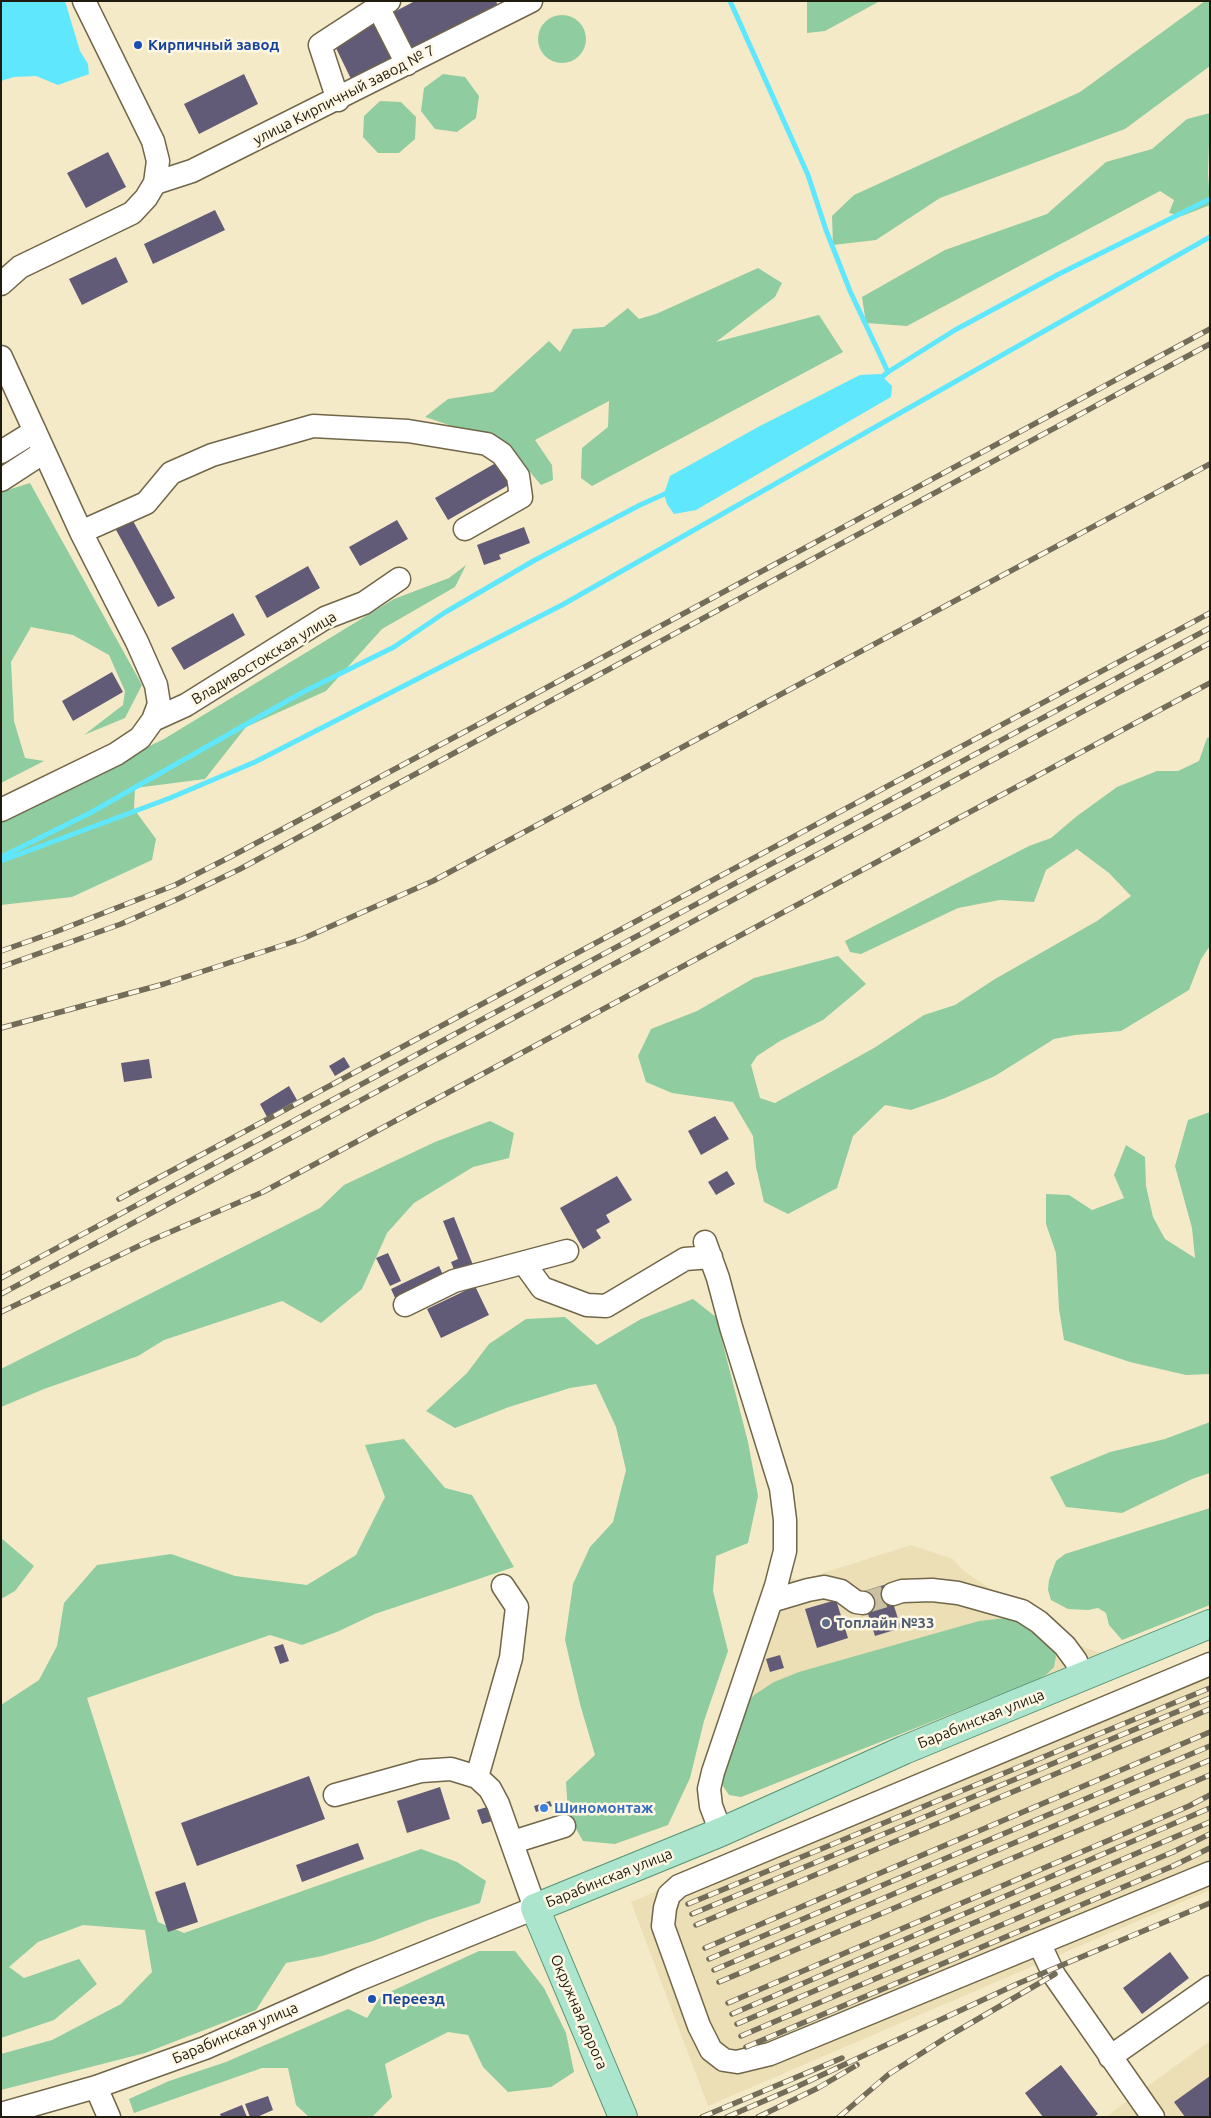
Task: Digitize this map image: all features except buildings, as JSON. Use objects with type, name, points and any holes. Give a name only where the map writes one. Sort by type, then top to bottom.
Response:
[{"type":"main road","name":"Барабинская улица","points":[[535,1908],[721,1832],[904,1750],[1210,1624]]},
{"type":"main road","name":"Окружная дорога","points":[[535,1908],[623,2117]]},
{"type":"street","points":[[1,284],[20,267],[132,213],[146,198],[155,183],[158,161],[153,141],[84,1]]},
{"type":"street","points":[[338,100],[320,45],[384,4],[407,64]]},
{"type":"street","name":"улица Кирпичный завод № 7","points":[[155,183],[192,171],[338,100],[517,4]]},
{"type":"street","points":[[1,356],[81,532],[156,686],[159,704],[153,720],[140,738],[116,754],[1,810]]},
{"type":"street","points":[[81,532],[146,502],[171,473],[212,455],[313,426],[408,431],[487,444],[502,454],[518,476],[521,497],[465,529]]},
{"type":"street","points":[[1,452],[35,431]]},
{"type":"street","points":[[1,480],[44,452]]},
{"type":"street","name":"Владивостокская улица","points":[[153,720],[186,705],[325,618],[364,602],[399,579]]},
{"type":"street","points":[[524,1263],[542,1288],[587,1305],[606,1306],[685,1260],[708,1249],[730,1327],[781,1488],[785,1520],[785,1551],[771,1601],[713,1772],[709,1789],[711,1806],[721,1832]]},
{"type":"street","points":[[405,1305],[454,1281],[482,1272],[568,1251]]},
{"type":"street","points":[[477,1777],[511,1658],[517,1607],[503,1586]]},
{"type":"street","points":[[771,1601],[808,1590],[824,1588],[841,1591],[856,1602],[863,1603]]},
{"type":"street","points":[[893,1594],[902,1591],[932,1590],[958,1592],[1022,1611],[1039,1622],[1065,1646],[1076,1661],[1082,1677]]},
{"type":"street","points":[[1210,1664],[679,1886],[669,1895],[663,1926],[699,2026],[711,2050],[724,2060],[737,2062],[770,2054],[1210,1873]]},
{"type":"street","points":[[335,1795],[421,1771],[452,1768],[477,1777],[490,1789],[498,1804],[535,1908]]},
{"type":"street","points":[[513,1842],[564,1826]]},
{"type":"street","name":"Барабинская улица","points":[[1,2114],[96,2087],[205,2048],[360,1979],[535,1908]]},
{"type":"street","points":[[1041,1947],[1054,1975],[1153,2117]]},
{"type":"street","points":[[1110,2057],[1210,1987]]},
{"type":"street","points":[[96,2087],[109,2117]]},
{"type":"shaded area","points":[[911,1545],[953,1559],[964,1571],[992,1590],[1024,1599],[1079,1645],[1097,1652],[1108,1653],[741,1797],[729,1795],[742,1709],[788,1574],[798,1581]]},
{"type":"shaded area","points":[[1210,1657],[1210,1890],[708,2106],[631,1902]]},
{"type":"shaded area","points":[[1210,2041],[1210,2117],[1106,2117],[1127,2101]]},
{"type":"green space","points":[[807,1],[880,1],[825,31],[807,33]]},
{"type":"green space","points":[[1205,1],[1210,1],[1210,66],[1125,129],[940,198],[876,240],[833,245],[832,216],[854,195],[1080,92]]},
{"type":"green space","points":[[557,15],[567,15],[576,19],[582,25],[586,39],[582,53],[576,59],[567,63],[557,63],[548,59],[542,53],[538,44],[538,34],[542,25],[548,19]]},
{"type":"green space","points":[[443,74],[465,77],[479,96],[476,118],[457,132],[435,129],[421,111],[424,88]]},
{"type":"green space","points":[[380,101],[401,102],[416,117],[415,139],[399,153],[378,153],[363,137],[364,116]]},
{"type":"green space","points":[[1210,113],[1208,172],[1210,205],[1182,216],[1169,213],[1174,200],[1160,191],[907,326],[866,323],[862,297],[945,250],[1047,214],[1106,162],[1152,149],[1187,119]]},
{"type":"green space","points":[[758,268],[782,283],[775,297],[716,342],[819,315],[843,352],[592,486],[581,478],[582,448],[608,427],[609,401],[535,440],[552,465],[553,480],[541,485],[506,444],[425,417],[448,399],[493,392],[549,341],[560,352],[573,329],[604,327],[628,308],[639,319],[656,314]]},
{"type":"green space","points":[[30,483],[142,685],[125,718],[84,735],[123,705],[125,691],[109,655],[73,635],[31,627],[11,662],[14,721],[25,758],[44,761],[1,783],[1,492]]},
{"type":"green space","points":[[466,565],[455,587],[382,629],[326,691],[246,727],[205,779],[135,788],[134,809],[156,839],[152,860],[72,897],[1,905],[1,818],[164,739],[394,599],[449,578]]},
{"type":"green space","points":[[1210,737],[1210,946],[1201,959],[1189,990],[1121,1031],[1054,1039],[995,1076],[945,1098],[911,1110],[885,1105],[853,1136],[837,1188],[788,1214],[764,1202],[756,1167],[753,1136],[733,1102],[672,1093],[646,1082],[638,1056],[651,1029],[697,1011],[754,978],[838,956],[866,984],[823,1020],[780,1041],[757,1056],[751,1065],[760,1098],[775,1103],[874,1048],[924,1015],[955,1005],[995,979],[1097,921],[1131,896],[1109,873],[1077,849],[1046,870],[1034,902],[1000,900],[958,908],[861,954],[850,952],[845,941],[1029,846],[1051,838],[1077,816],[1117,787],[1157,771],[1178,771],[1199,761],[1207,738]]},
{"type":"green space","points":[[1210,1112],[1210,1374],[1186,1375],[1130,1362],[1064,1340],[1059,1309],[1056,1253],[1046,1224],[1046,1194],[1069,1195],[1092,1210],[1124,1198],[1114,1175],[1126,1145],[1145,1157],[1146,1186],[1153,1217],[1165,1239],[1195,1258],[1192,1228],[1175,1166],[1188,1120]]},
{"type":"green space","points":[[490,1121],[514,1133],[509,1158],[473,1167],[414,1203],[387,1233],[362,1289],[321,1323],[282,1301],[164,1340],[138,1356],[44,1389],[1,1407],[1,1369],[320,1208],[344,1185],[435,1142]]},
{"type":"green space","points":[[693,1299],[716,1317],[748,1442],[758,1496],[748,1543],[716,1556],[713,1591],[728,1651],[704,1721],[690,1778],[668,1825],[615,1844],[583,1841],[568,1815],[566,1782],[595,1755],[580,1704],[565,1640],[573,1584],[590,1547],[613,1522],[626,1470],[616,1427],[596,1384],[570,1388],[509,1407],[455,1428],[426,1411],[467,1373],[489,1344],[526,1319],[565,1317],[597,1345],[641,1319]]},
{"type":"green space","points":[[1210,1422],[1210,1473],[1192,1479],[1122,1513],[1066,1507],[1050,1477],[1110,1452],[1165,1439]]},
{"type":"green space","points":[[404,1439],[445,1488],[472,1495],[514,1567],[375,1614],[339,1631],[302,1645],[270,1635],[87,1698],[158,1922],[184,1933],[421,1849],[457,1862],[486,1881],[480,1903],[373,1941],[322,1956],[286,1963],[256,2010],[145,2053],[1,2090],[1,2054],[52,2040],[121,2004],[152,1972],[145,1930],[83,1925],[38,1942],[9,1967],[24,1978],[79,1959],[97,1984],[54,2020],[1,2038],[1,1705],[39,1680],[57,1646],[64,1603],[97,1565],[171,1554],[235,1576],[307,1585],[356,1555],[385,1497],[365,1445]]},
{"type":"green space","points":[[1210,1508],[1210,1605],[1122,1640],[1109,1625],[1106,1613],[1098,1608],[1088,1610],[1068,1609],[1051,1600],[1048,1590],[1049,1580],[1056,1561],[1065,1554]]},
{"type":"green space","points":[[1,1538],[34,1566],[15,1591],[1,1599]]},
{"type":"green space","points":[[1006,1618],[1021,1624],[1047,1642],[1053,1649],[1056,1656],[1054,1667],[1047,1674],[1037,1680],[741,1797],[729,1795],[721,1783],[742,1709],[754,1695],[774,1682],[799,1672],[979,1621]]},
{"type":"green space","points":[[479,1951],[515,1951],[544,1988],[566,2033],[574,2072],[551,2087],[508,2092],[483,2067],[468,2035],[448,2032],[385,2064],[392,2097],[372,2117],[309,2117],[296,2105],[288,2068],[262,2068],[134,2113],[129,2099],[169,2081],[226,2062],[348,2009],[367,2018],[381,1996]]},
{"type":"water","points":[[1,1],[65,1],[80,51],[88,64],[89,74],[58,85],[36,76],[14,77],[1,81]]},
{"type":"water","points":[[880,374],[892,386],[891,397],[696,510],[674,514],[667,504],[664,494],[670,476],[758,427],[860,375]]},
{"type":"waterway","points":[[730,1],[808,175],[826,230],[850,291],[888,372]]},
{"type":"waterway","points":[[877,381],[888,372],[955,330],[1059,274],[1210,199]]},
{"type":"waterway","points":[[1,861],[170,798],[255,762],[562,605],[1210,237]]},
{"type":"waterway","points":[[1,857],[90,813],[303,692],[394,647],[444,613],[535,560],[640,505],[669,492]]},
{"type":"tunnel","points":[[863,1603],[893,1594]]},
{"type":"railway","points":[[1,951],[175,885],[232,856],[1210,329]]},
{"type":"railway","points":[[1,967],[121,924],[240,869],[1210,344]]},
{"type":"railway","points":[[1,1028],[164,984],[302,939],[433,881],[1210,464]]},
{"type":"railway","points":[[119,1199],[1210,613]]},
{"type":"railway","points":[[1,1278],[1210,628]]},
{"type":"railway","points":[[1,1294],[1210,643]]},
{"type":"railway","points":[[1,1312],[147,1242],[263,1192],[1210,683]]},
{"type":"railway","points":[[688,1904],[1210,1688]]},
{"type":"railway","points":[[692,1914],[1210,1698]]},
{"type":"railway","points":[[696,1925],[1210,1709]]},
{"type":"railway","points":[[705,1948],[1210,1732]]},
{"type":"railway","points":[[709,1959],[1210,1746]]},
{"type":"railway","points":[[714,1970],[1210,1760]]},
{"type":"railway","points":[[719,1982],[1210,1775]]},
{"type":"railway","points":[[728,2003],[1189,1806],[1210,1795]]},
{"type":"railway","points":[[732,2014],[1210,1808]]},
{"type":"railway","points":[[737,2024],[1210,1822]]},
{"type":"railway","points":[[741,2036],[1173,1852],[1210,1834]]},
{"type":"railway","points":[[746,2047],[1173,1866],[1210,1848]]},
{"type":"railway","points":[[727,2117],[794,2088],[1017,1984],[1210,1903]]},
{"type":"railway","points":[[839,2117],[889,2074],[947,2037],[1055,1974]]},
{"type":"railway","points":[[702,2117],[842,2058]]},
{"type":"railway","points":[[758,2117],[818,2088],[857,2065]]},
{"type":"place","name":"Кирпичный завод","points":[[138,45]]},
{"type":"place","name":"Топлайн №33","points":[[826,1623]]},
{"type":"place","name":"Шиномонтаж","points":[[544,1808]]},
{"type":"place","name":"Переезд","points":[[372,1999]]}]
